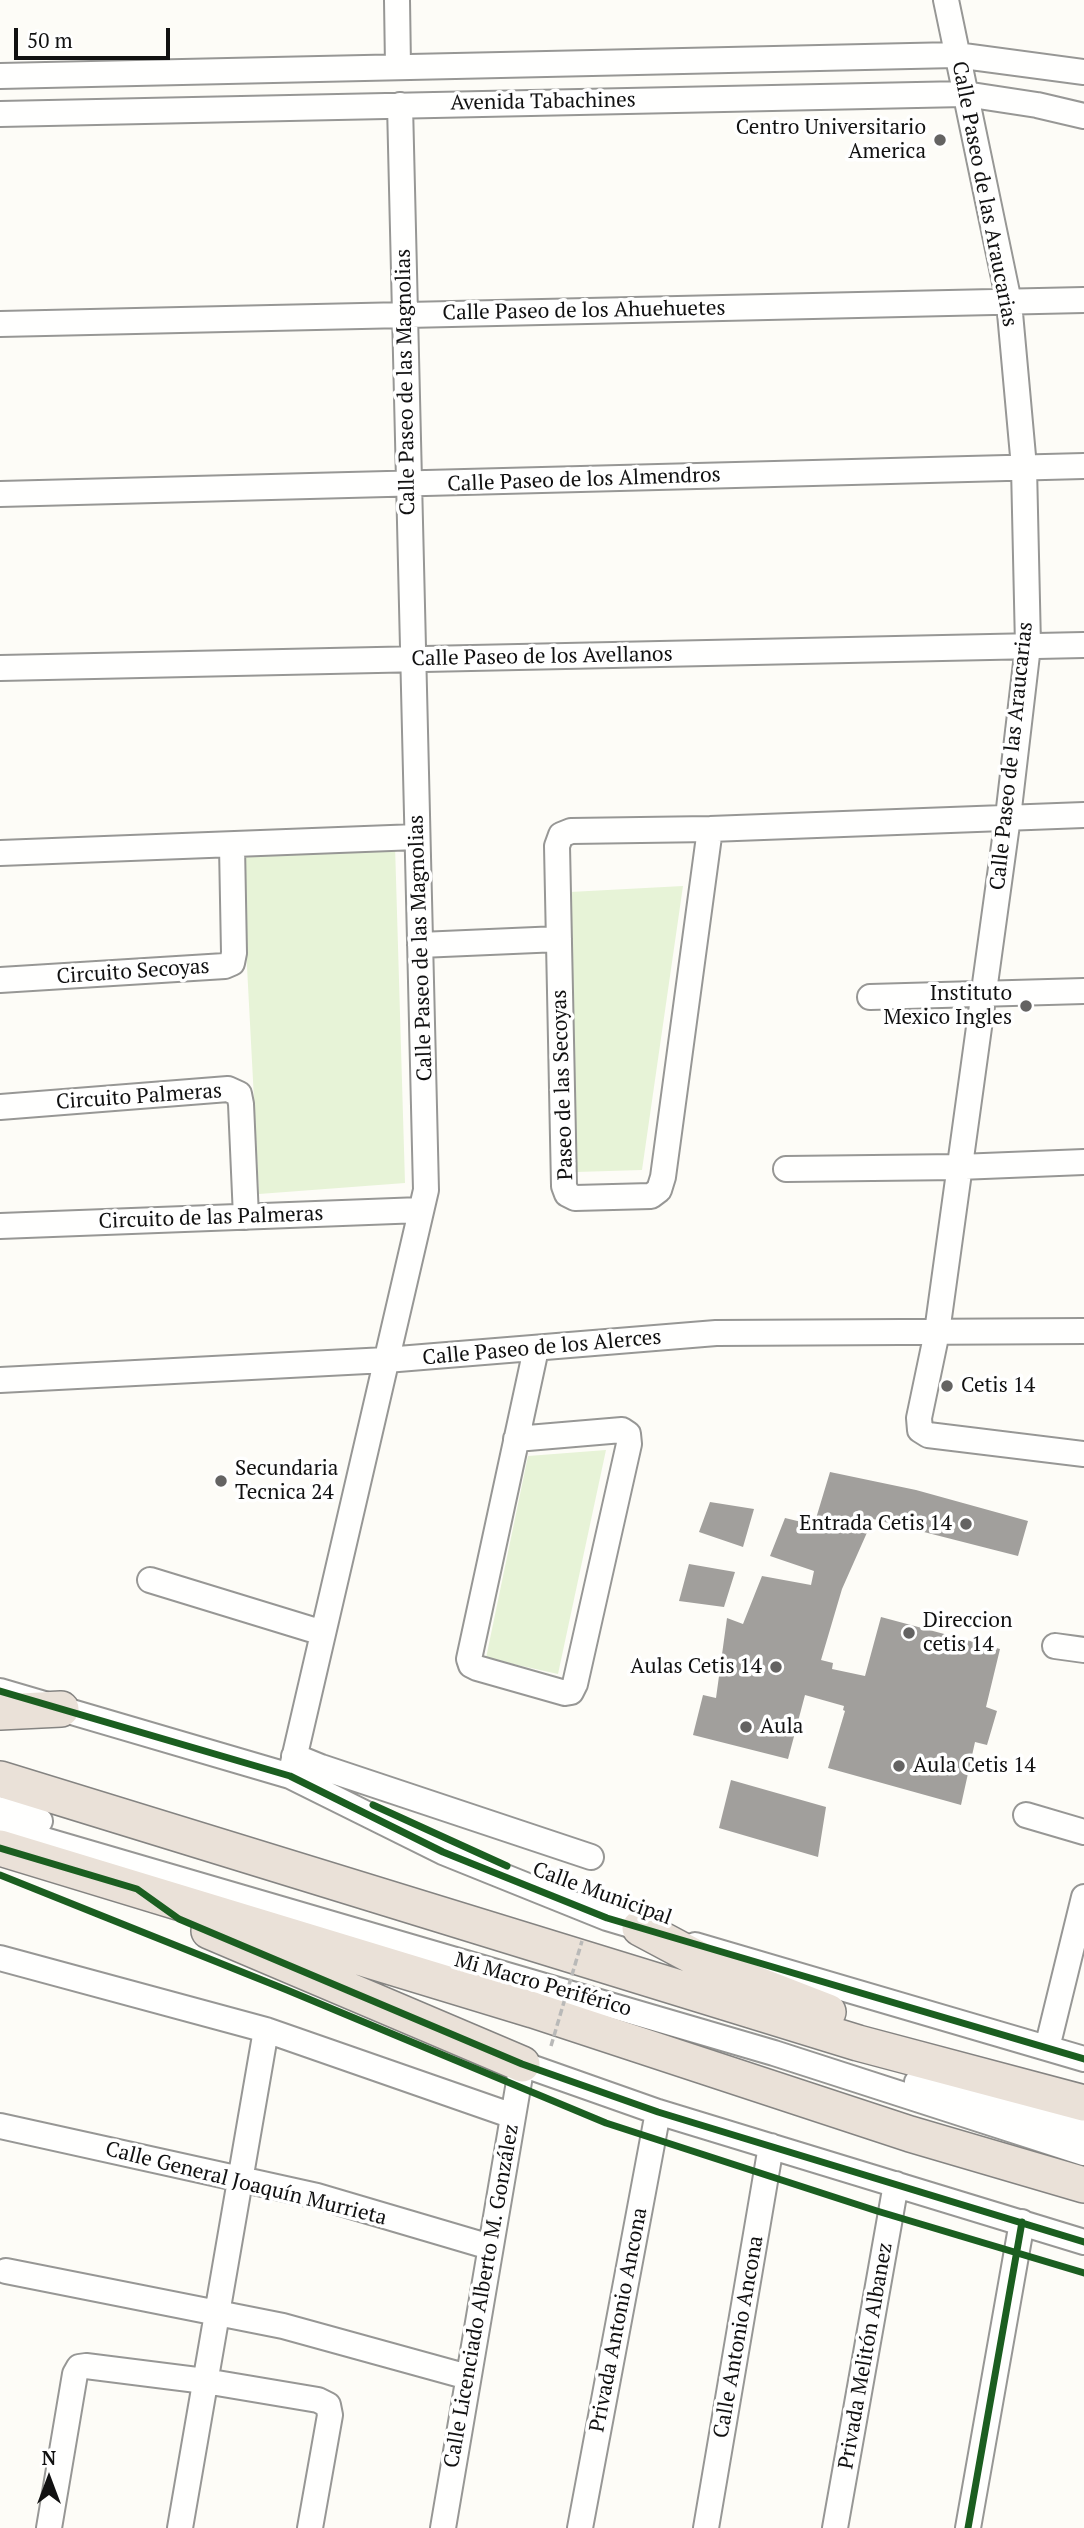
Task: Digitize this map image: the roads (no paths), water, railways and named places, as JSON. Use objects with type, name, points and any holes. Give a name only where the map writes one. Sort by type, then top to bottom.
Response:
[{"type":"highway","points":[[0,1712],[61,1709]]},
{"type":"highway","points":[[0,1779],[846,2039],[1074,2100]]},
{"type":"highway","points":[[0,1848],[533,2010],[910,2133],[1084,2185]]},
{"type":"highway","points":[[137,1889],[179,1919],[537,2055]]},
{"type":"highway","points":[[640,1928],[717,1969],[953,2061],[1074,2100]]},
{"type":"street","points":[[397,0],[398,66]]},
{"type":"street","name":"Calle Paseo de las Araucarias","points":[[946,0],[1009,302],[1024,467],[1028,646],[984,993],[937,1332],[919,1418],[920,1430],[928,1434],[1084,1454]]},
{"type":"street","name":"Avenida Tabachines","points":[[0,76],[956,55],[1084,72]]},
{"type":"street","name":"Avenida Tabachines","points":[[0,114],[965,94],[1037,105],[1084,116]]},
{"type":"street","name":"Calle Paseo de las Magnolias","points":[[292,1766],[426,1190],[400,106]]},
{"type":"street","name":"Calle Paseo de los Ahuehuetes","points":[[0,324],[1084,300]]},
{"type":"street","name":"Calle Paseo de los Almendros","points":[[0,494],[1084,466]]},
{"type":"street","name":"Calle Paseo de los Avellanos","points":[[0,668],[1084,645]]},
{"type":"street","name":"Paseo de las Secoyas","points":[[710,829],[663,1177],[659,1190],[651,1196],[575,1198],[567,1194],[564,1186],[557,846],[561,835],[571,831],[710,829],[1084,815]]},
{"type":"street","points":[[0,853],[417,837]]},
{"type":"street","name":"Circuito Secoyas","points":[[0,980],[225,966],[232,963],[232,846]]},
{"type":"street","points":[[420,945],[559,939]]},
{"type":"street","points":[[870,997],[1084,991]]},
{"type":"street","name":"Circuito Palmeras","points":[[0,1107],[228,1089],[239,1094],[242,1104],[246,1217]]},
{"type":"street","points":[[786,1169],[1084,1162]]},
{"type":"street","name":"Circuito de las Palmeras","points":[[0,1226],[421,1210]]},
{"type":"street","name":"Calle Paseo de los Alerces","points":[[0,1380],[386,1360],[716,1333],[1084,1331]]},
{"type":"street","points":[[516,1439],[622,1430],[628,1434],[629,1444],[571,1692],[565,1693],[477,1668],[471,1665],[469,1659],[516,1439],[536,1349]]},
{"type":"street","points":[[150,1580],[323,1633]]},
{"type":"street","points":[[1055,1646],[1084,1650]]},
{"type":"street","name":"Calle Municipal","points":[[0,1691],[61,1709],[292,1766],[443,1852],[607,1918],[1084,2059]]},
{"type":"street","points":[[292,1766],[321,1768],[591,1857]]},
{"type":"street","name":"Mi Macro Periférico","points":[[0,1809],[1084,2132]]},
{"type":"street","points":[[1026,1815],[1084,1832]]},
{"type":"street","name":"Mi Macro Periférico","points":[[0,1826],[774,2053],[1084,2153]]},
{"type":"street","points":[[1047,2048],[1084,1897]]},
{"type":"street","points":[[0,1958],[265,2030],[513,2116]]},
{"type":"street","points":[[180,2528],[265,2030]]},
{"type":"street","points":[[537,2055],[658,2112],[1084,2242]]},
{"type":"street","name":"Calle Licenciado Alberto M. González","points":[[443,2528],[513,2116],[537,2055]]},
{"type":"street","name":"Privada Antonio Ancona","points":[[580,2528],[658,2112]]},
{"type":"street","name":"Calle General Joaquín Murrieta","points":[[0,2126],[317,2196],[491,2247]]},
{"type":"street","name":"Calle Antonio Ancona","points":[[706,2528],[771,2146]]},
{"type":"street","name":"Privada Melitón Albanez","points":[[835,2528],[896,2184]]},
{"type":"street","points":[[968,2528],[1022,2222]]},
{"type":"street","points":[[6,2271],[283,2326],[468,2377]]},
{"type":"street","points":[[49,2528],[75,2374],[79,2367],[86,2366],[205,2381],[318,2400],[328,2405],[330,2415],[310,2528]]},
{"type":"place","name":"Centro Universitario America","points":[[940,140]]},
{"type":"place","name":"Instituto Mexico Ingles","points":[[1026,1006]]},
{"type":"place","name":"Cetis 14","points":[[947,1386]]},
{"type":"place","name":"Secundaria Tecnica 24","points":[[221,1481]]},
{"type":"place","name":"Entrada Cetis 14","points":[[966,1524]]},
{"type":"place","name":"Direccion cetis 14","points":[[909,1633]]},
{"type":"place","name":"Aulas Cetis 14","points":[[776,1667]]},
{"type":"place","name":"Aula","points":[[746,1727]]},
{"type":"place","name":"Aula Cetis 14","points":[[899,1766]]}]
